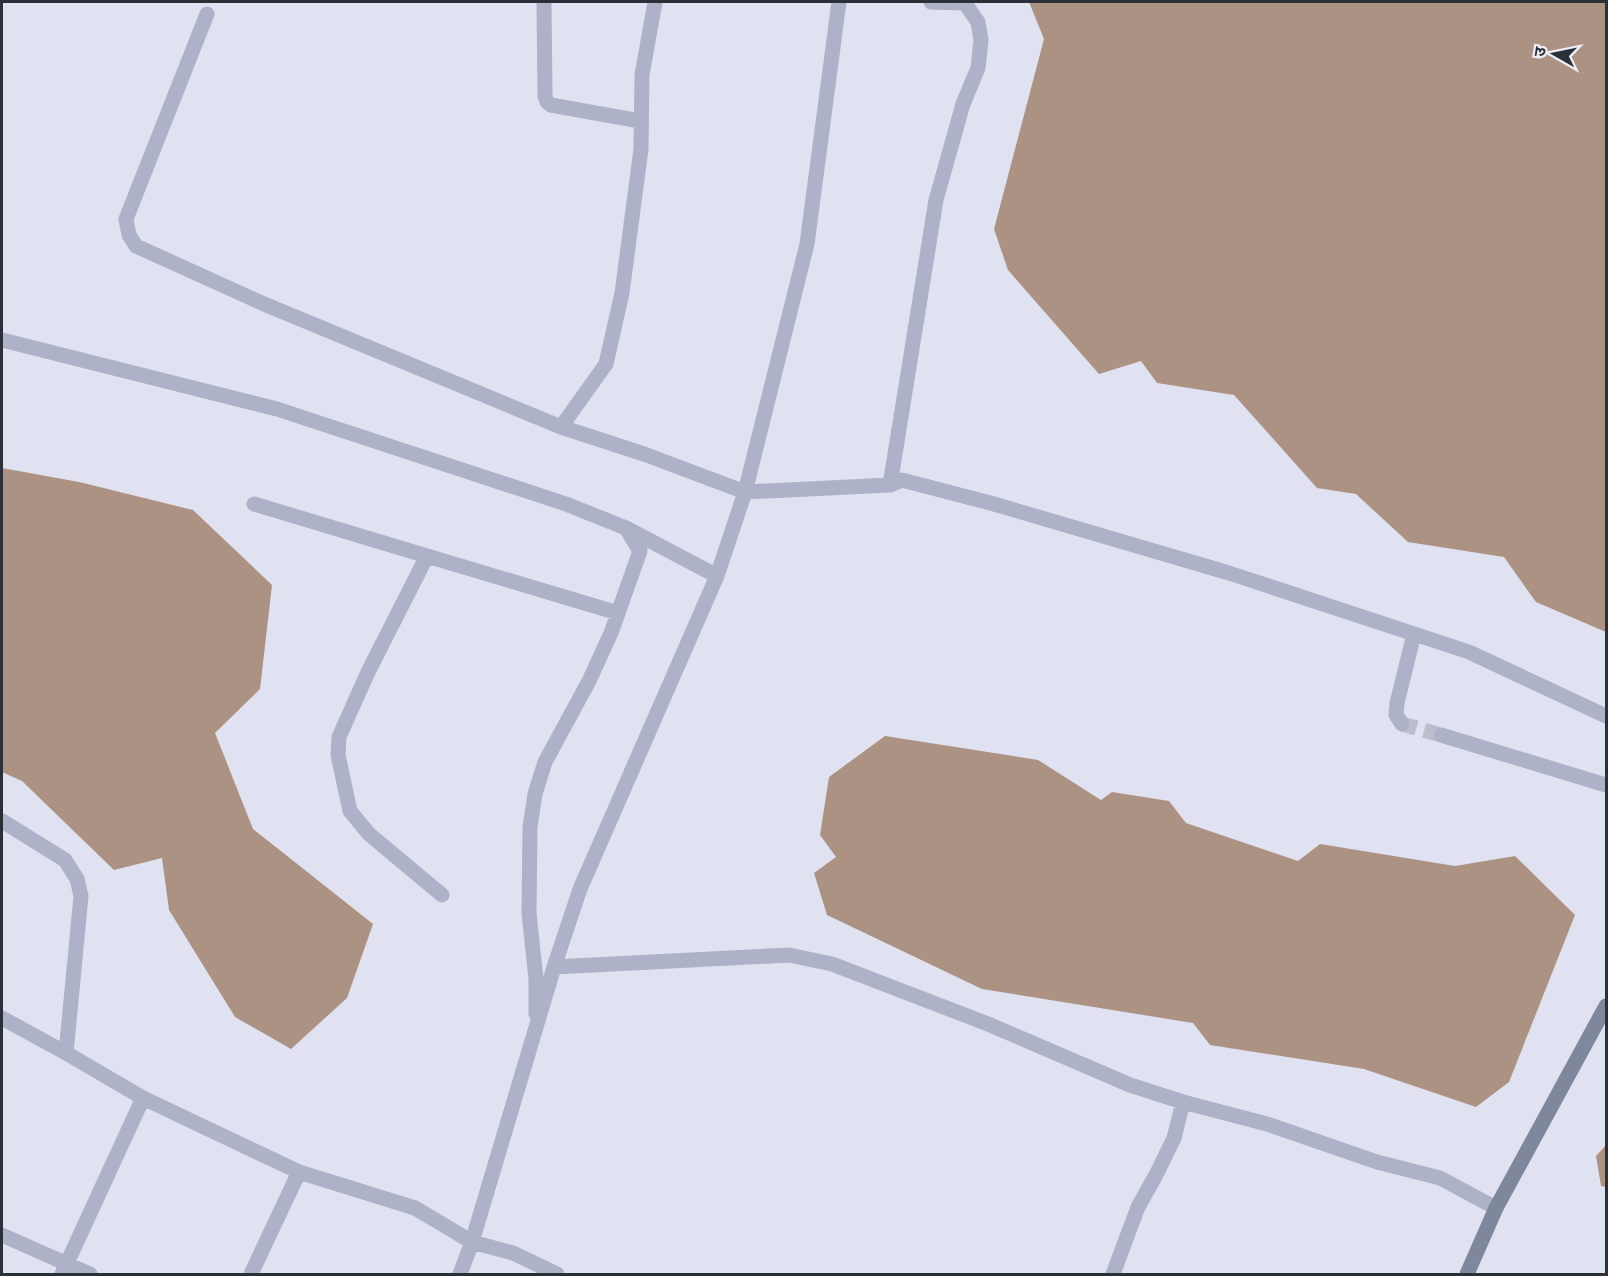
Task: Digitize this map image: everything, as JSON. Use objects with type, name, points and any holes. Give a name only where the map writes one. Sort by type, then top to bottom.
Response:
[{"type":"street","points":[[544,2],[545,96],[547,102],[551,105],[640,121]]},
{"type":"street","points":[[561,427],[606,364],[622,293],[640,149],[642,75],[656,2]]},
{"type":"street","points":[[460,1275],[580,889],[717,576],[745,492],[807,244],[839,2]]},
{"type":"street","points":[[890,485],[936,200],[963,104],[978,68],[981,40],[978,22],[964,2],[931,2]]},
{"type":"street","points":[[207,14],[126,219],[129,235],[136,246],[264,304],[561,427],[645,454],[745,492],[890,485],[902,480],[994,504],[1229,573],[1469,652],[1606,716]]},
{"type":"street","points":[[2,340],[277,409],[566,504],[626,528],[717,576]]},
{"type":"street","points":[[254,504],[618,613]]},
{"type":"street","points":[[535,1035],[536,979],[529,913],[530,827],[545,762],[589,681],[618,613],[640,551],[626,528]]},
{"type":"street","points":[[427,556],[368,672],[339,737],[338,755],[350,811],[369,834],[442,895]]},
{"type":"street","points":[[1402,723],[1396,715],[1396,703],[1414,634]]},
{"type":"street","points":[[1441,735],[1606,785]]},
{"type":"street","points":[[2,821],[64,860],[77,879],[81,896],[66,1053]]},
{"type":"street","points":[[554,967],[789,955],[832,964],[988,1024],[1130,1085],[1183,1102],[1267,1124],[1377,1162],[1440,1178],[1496,1208]]},
{"type":"street","points":[[1467,1275],[1496,1208],[1606,1006]]},
{"type":"street","points":[[2,1018],[143,1098],[298,1172],[415,1208],[472,1242],[513,1252],[557,1275]]},
{"type":"street","points":[[65,1269],[143,1098]]},
{"type":"street","points":[[1113,1275],[1138,1207],[1174,1138],[1183,1102]]},
{"type":"street","points":[[251,1275],[298,1172]]},
{"type":"street","points":[[2,1235],[65,1269],[90,1275]]},
{"type":"shaded area","points":[[1029,2],[1606,2],[1606,632],[1536,602],[1504,557],[1408,542],[1356,494],[1317,488],[1234,395],[1157,383],[1141,361],[1099,374],[1008,270],[994,229],[1044,39]]},
{"type":"shaded area","points":[[2,468],[79,482],[193,510],[272,585],[260,689],[215,733],[253,829],[373,924],[347,998],[291,1049],[235,1017],[169,910],[162,858],[114,870],[22,781],[2,772]]},
{"type":"shaded area","points":[[885,736],[1038,760],[1101,800],[1112,792],[1169,801],[1186,823],[1298,861],[1320,844],[1455,866],[1515,856],[1575,915],[1509,1082],[1476,1107],[1364,1069],[1210,1045],[1193,1023],[982,989],[827,915],[814,873],[836,857],[820,835],[829,777]]},
{"type":"shaded area","points":[[1606,1145],[1606,1187],[1601,1186],[1596,1156]]},
{"type":"tunnel","points":[[1402,724],[1441,735]]}]
